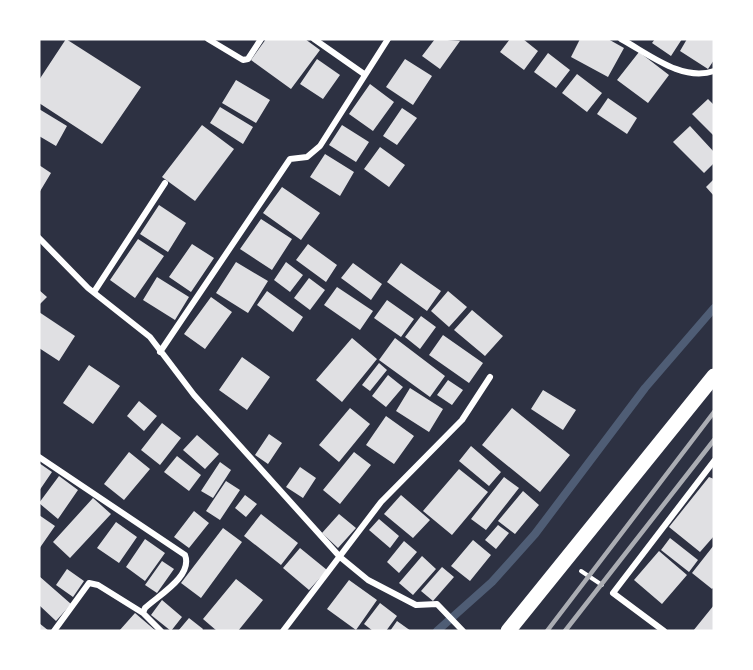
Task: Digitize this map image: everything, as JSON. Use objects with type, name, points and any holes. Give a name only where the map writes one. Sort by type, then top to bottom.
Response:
[{"type":"main road","points":[[508,631],[714,376]]},
{"type":"street","points":[[208,39],[243,60],[248,59],[261,39]]},
{"type":"street","points":[[314,39],[364,74]]},
{"type":"street","points":[[160,352],[290,159],[307,157],[320,146],[388,39]]},
{"type":"street","points":[[621,39],[678,70],[702,75],[714,71]]},
{"type":"street","points":[[94,292],[165,183]]},
{"type":"street","points":[[39,238],[94,292],[150,337],[194,395],[340,557],[368,580],[416,605],[436,604],[463,631]]},
{"type":"street","points":[[283,631],[381,502],[462,420],[490,377]]},
{"type":"street","points":[[39,457],[185,555],[188,563],[185,573],[144,608],[143,613]]},
{"type":"street","points":[[664,631],[613,593],[714,461]]},
{"type":"street","points":[[54,631],[89,583],[98,585],[143,613],[162,631]]},
{"type":"path","points":[[578,569],[613,593]]},
{"type":"building","points":[[66,39],[141,87],[102,144],[39,103],[39,80]]},
{"type":"building","points":[[266,39],[305,39],[320,50],[291,89],[251,60]]},
{"type":"building","points":[[435,39],[460,41],[440,69],[422,56]]},
{"type":"building","points":[[510,39],[523,39],[538,51],[524,70],[500,52]]},
{"type":"building","points":[[580,39],[608,39],[624,48],[608,77],[571,57]]},
{"type":"building","points":[[655,39],[682,39],[671,56],[652,43]]},
{"type":"building","points":[[687,39],[714,39],[714,60],[708,69],[680,51]]},
{"type":"building","points":[[639,52],[669,75],[648,103],[617,80]]},
{"type":"building","points":[[548,53],[570,70],[556,88],[534,72]]},
{"type":"building","points":[[317,59],[340,75],[323,99],[300,84]]},
{"type":"building","points":[[405,59],[432,76],[413,105],[386,87]]},
{"type":"building","points":[[577,74],[602,93],[587,112],[562,93]]},
{"type":"building","points":[[236,80],[270,100],[256,123],[222,103]]},
{"type":"building","points":[[370,84],[394,102],[373,131],[349,114]]},
{"type":"building","points":[[608,98],[637,118],[627,134],[597,114]]},
{"type":"building","points":[[708,99],[714,105],[714,136],[692,114]]},
{"type":"building","points":[[220,107],[253,127],[243,144],[210,123]]},
{"type":"building","points":[[402,108],[417,118],[397,145],[383,136]]},
{"type":"building","points":[[39,109],[67,126],[56,146],[39,136]]},
{"type":"building","points":[[202,125],[234,149],[195,201],[162,177]]},
{"type":"building","points":[[342,125],[369,142],[356,162],[329,145]]},
{"type":"building","points":[[690,126],[714,152],[714,163],[704,173],[673,142]]},
{"type":"building","points":[[380,147],[405,165],[389,187],[364,169]]},
{"type":"building","points":[[325,154],[354,172],[340,196],[310,177]]},
{"type":"building","points":[[39,165],[51,173],[39,193]]},
{"type":"building","points":[[714,179],[714,196],[706,187]]},
{"type":"building","points":[[282,187],[320,213],[301,240],[263,213]]},
{"type":"building","points":[[159,205],[186,223],[168,252],[140,234]]},
{"type":"building","points":[[261,219],[292,239],[272,270],[240,249]]},
{"type":"building","points":[[138,239],[164,256],[135,298],[110,280]]},
{"type":"building","points":[[192,244],[214,258],[191,292],[169,277]]},
{"type":"building","points":[[308,244],[337,265],[326,282],[296,260]]},
{"type":"building","points":[[236,262],[268,281],[248,313],[216,293]]},
{"type":"building","points":[[286,262],[303,275],[290,292],[274,280]]},
{"type":"building","points":[[353,263],[382,284],[371,300],[341,278]]},
{"type":"building","points":[[401,263],[441,291],[427,311],[387,282]]},
{"type":"building","points":[[157,277],[189,297],[175,320],[143,300]]},
{"type":"building","points":[[309,278],[325,290],[310,310],[294,298]]},
{"type":"building","points":[[337,287],[373,311],[360,330],[324,305]]},
{"type":"building","points":[[39,290],[47,297],[39,305]]},
{"type":"building","points":[[267,291],[303,317],[293,332],[257,305]]},
{"type":"building","points":[[448,291],[467,307],[449,327],[431,311]]},
{"type":"building","points":[[211,297],[232,312],[205,349],[184,334]]},
{"type":"building","points":[[387,300],[414,319],[401,337],[374,318]]},
{"type":"building","points":[[472,310],[503,336],[485,356],[454,330]]},
{"type":"building","points":[[39,312],[75,336],[59,361],[39,348]]},
{"type":"building","points":[[421,316],[436,327],[420,349],[405,337]]},
{"type":"building","points":[[443,335],[483,363],[469,383],[429,355]]},
{"type":"building","points":[[352,338],[377,359],[342,402],[316,380]]},
{"type":"building","points":[[395,338],[445,376],[430,397],[379,360]]},
{"type":"building","points":[[242,357],[270,377],[247,410],[219,390]]},
{"type":"building","points":[[379,363],[387,370],[370,391],[362,385]]},
{"type":"building","points":[[89,365],[120,386],[93,424],[63,403]]},
{"type":"building","points":[[388,375],[403,387],[386,407],[372,396]]},
{"type":"building","points":[[448,380],[463,390],[452,405],[437,395]]},
{"type":"building","points":[[410,388],[443,409],[429,432],[396,411]]},
{"type":"building","points":[[543,390],[576,410],[563,430],[531,409]]},
{"type":"building","points":[[139,401],[157,416],[144,431],[127,416]]},
{"type":"building","points":[[350,408],[370,424],[339,462],[319,445]]},
{"type":"building","points":[[512,408],[570,455],[540,492],[482,445]]},
{"type":"building","points":[[386,416],[414,436],[394,464],[366,445]]},
{"type":"building","points":[[162,423],[181,438],[160,465],[141,450]]},
{"type":"building","points":[[269,434],[282,443],[268,464],[255,455]]},
{"type":"building","points":[[197,435],[219,454],[205,469],[183,450]]},
{"type":"building","points":[[471,446],[501,472],[489,486],[459,461]]},
{"type":"building","points":[[129,452],[150,469],[124,500],[104,484]]},
{"type":"building","points":[[354,452],[371,465],[340,504],[323,490]]},
{"type":"building","points":[[177,456],[201,475],[189,491],[164,472]]},
{"type":"building","points":[[220,462],[231,470],[213,498],[201,491]]},
{"type":"building","points":[[39,463],[52,472],[39,491]]},
{"type":"building","points":[[300,467],[316,478],[303,498],[286,487]]},
{"type":"building","points":[[459,469],[488,492],[452,535],[423,511]]},
{"type":"building","points":[[59,476],[78,490],[58,519],[39,503]]},
{"type":"building","points":[[504,477],[519,488],[486,530],[471,519]]},
{"type":"building","points":[[709,477],[714,479],[714,536],[700,552],[669,527]]},
{"type":"building","points":[[226,481],[240,490],[220,520],[206,511]]},
{"type":"building","points":[[523,491],[539,505],[515,534],[498,521]]},
{"type":"building","points":[[245,495],[257,504],[246,517],[235,508]]},
{"type":"building","points":[[401,495],[430,520],[413,538],[384,514]]},
{"type":"building","points":[[93,498],[111,514],[70,558],[53,542]]},
{"type":"building","points":[[194,511],[209,523],[189,548],[174,537]]},
{"type":"building","points":[[261,514],[298,543],[281,565],[244,536]]},
{"type":"building","points":[[339,514],[356,528],[338,548],[322,533]]},
{"type":"building","points":[[39,515],[55,526],[39,549]]},
{"type":"building","points":[[379,519],[399,536],[390,548],[369,530]]},
{"type":"building","points":[[116,522],[137,537],[119,563],[97,548]]},
{"type":"building","points":[[498,525],[509,533],[496,549],[485,540]]},
{"type":"building","points":[[223,528],[242,542],[201,598],[181,583]]},
{"type":"building","points":[[670,538],[698,560],[689,572],[661,550]]},
{"type":"building","points":[[145,539],[165,553],[145,581],[126,567]]},
{"type":"building","points":[[473,540],[491,555],[470,581],[451,566]]},
{"type":"building","points":[[404,541],[417,552],[399,573],[387,562]]},
{"type":"building","points":[[714,545],[714,587],[712,589],[692,573]]},
{"type":"building","points":[[300,548],[327,570],[309,590],[283,568]]},
{"type":"building","points":[[659,551],[687,575],[662,604],[634,580]]},
{"type":"building","points":[[422,556],[436,569],[413,595],[399,583]]},
{"type":"building","points":[[162,561],[174,569],[157,593],[145,585]]},
{"type":"building","points":[[442,567],[454,577],[433,601],[421,591]]},
{"type":"building","points":[[67,569],[84,581],[73,597],[56,585]]},
{"type":"building","points":[[39,576],[71,604],[56,621],[39,605]]},
{"type":"building","points":[[236,579],[263,600],[238,631],[217,631],[203,619]]},
{"type":"building","points":[[349,580],[377,600],[356,630],[327,609]]},
{"type":"building","points":[[162,600],[182,617],[171,631],[151,615]]},
{"type":"building","points":[[380,603],[397,616],[386,631],[373,631],[364,624]]},
{"type":"building","points":[[714,605],[714,631],[693,631]]},
{"type":"building","points":[[135,613],[156,631],[119,631]]},
{"type":"building","points":[[189,618],[203,629],[202,631],[178,631]]},
{"type":"building","points":[[397,621],[411,631],[390,631]]},
{"type":"building","points":[[39,623],[49,631],[39,631]]},
{"type":"waterway","points":[[437,631],[492,582],[535,534],[645,388],[714,308]]},
{"type":"railway","points":[[547,631],[714,412]]},
{"type":"railway","points":[[565,631],[714,440]]}]
